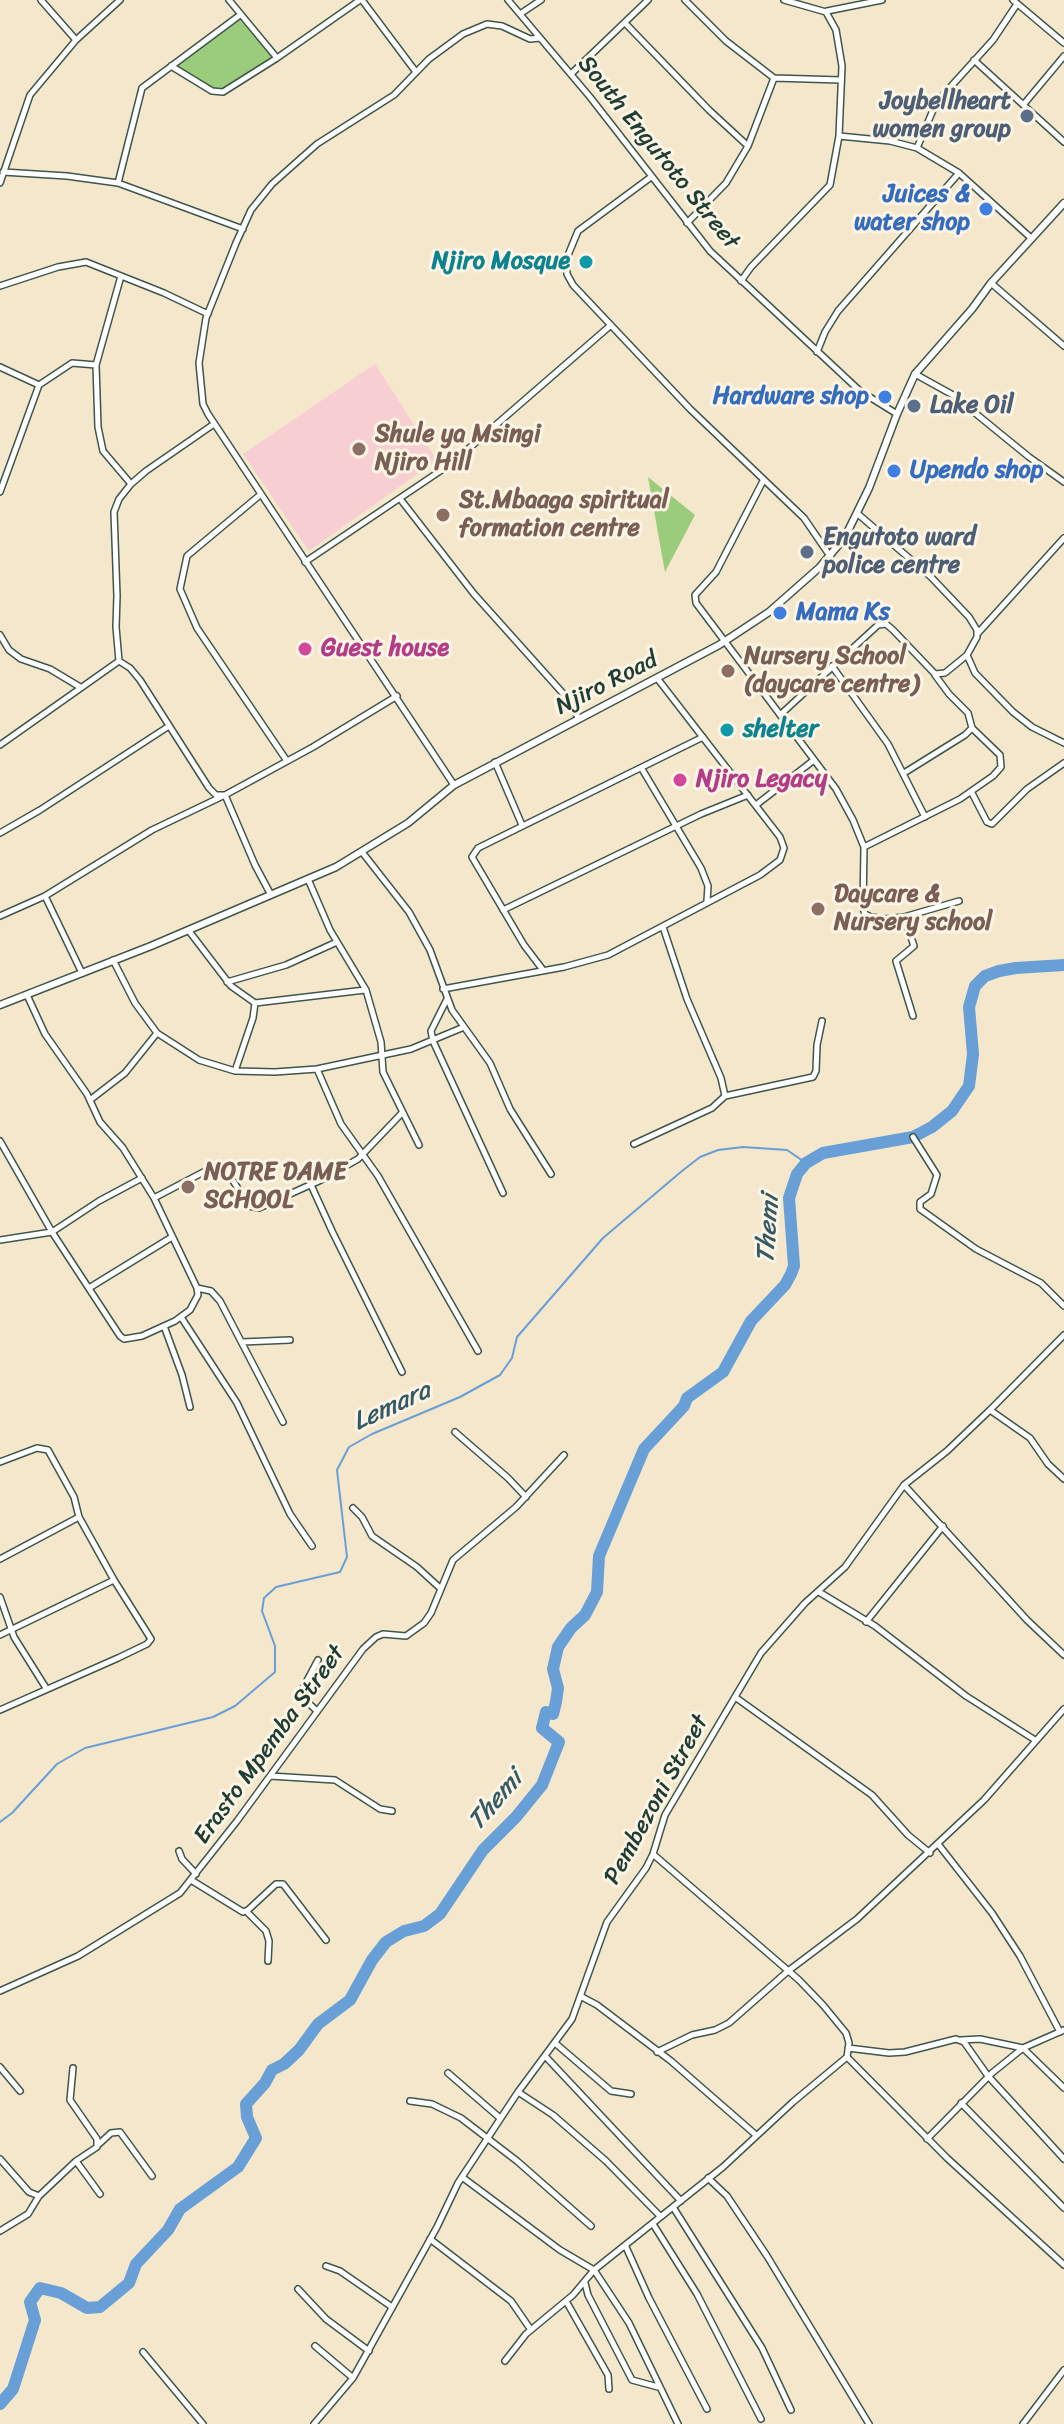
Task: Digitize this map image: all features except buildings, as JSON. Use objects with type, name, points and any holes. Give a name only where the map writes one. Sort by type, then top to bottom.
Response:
[{"type":"street","points":[[41,0],[76,40]]},
{"type":"street","points":[[0,183],[30,95],[76,40],[120,0]]},
{"type":"street","points":[[229,0],[277,58]]},
{"type":"street","points":[[171,66],[219,93],[277,58],[361,0],[416,72]]},
{"type":"street","name":"South Engutoto Street","points":[[508,0],[571,74],[710,251],[868,398],[897,414]]},
{"type":"street","points":[[520,14],[541,0]]},
{"type":"street","points":[[571,74],[648,0]]},
{"type":"street","points":[[685,0],[737,51],[774,78],[841,80]]},
{"type":"street","points":[[784,0],[826,12],[882,0]]},
{"type":"street","points":[[917,148],[936,103],[1007,22],[1015,2],[1064,43]]},
{"type":"street","points":[[741,281],[830,185],[839,136],[841,47],[826,12]]},
{"type":"street","points":[[118,183],[140,93],[146,84],[240,15]]},
{"type":"street","points":[[625,23],[748,146]]},
{"type":"street","points":[[454,785],[214,424],[203,404],[199,363],[208,314],[251,210],[272,184],[307,152],[394,95],[429,59],[463,34],[485,24],[502,26],[530,39],[540,38]]},
{"type":"street","points":[[1024,104],[1064,56]]},
{"type":"street","points":[[974,60],[1064,142]]},
{"type":"street","points":[[687,223],[726,183],[748,146],[774,78]]},
{"type":"street","points":[[839,136],[881,140],[917,148],[959,173],[1031,238]]},
{"type":"street","points":[[0,159],[7,162]]},
{"type":"street","points":[[3,172],[118,183],[243,229]]},
{"type":"street","points":[[817,352],[838,311],[959,173]]},
{"type":"street","points":[[651,177],[578,231],[566,260],[567,274],[573,285],[690,409],[804,518],[831,556]]},
{"type":"street","name":"Njiro Road","points":[[0,1005],[189,931],[362,852],[408,823],[454,785],[723,642],[791,595],[831,556],[858,514],[915,374],[991,283],[1064,203]]},
{"type":"street","points":[[0,286],[80,262],[96,265],[208,314]]},
{"type":"street","points":[[121,276],[96,365],[99,439],[103,451],[131,484]]},
{"type":"street","points":[[991,283],[1064,346]]},
{"type":"street","points":[[305,562],[452,463],[611,325]]},
{"type":"street","points":[[0,492],[39,385],[72,363],[96,365]]},
{"type":"street","points":[[0,367],[39,385]]},
{"type":"street","points":[[915,374],[953,395],[1061,480],[1064,473]]},
{"type":"street","points":[[119,661],[114,512],[119,499],[131,484],[214,424]]},
{"type":"street","points":[[763,481],[716,572],[695,595],[696,603],[836,789],[864,847],[865,914],[885,919],[904,917],[959,901]]},
{"type":"street","points":[[260,495],[187,556],[180,589],[197,628],[287,761]]},
{"type":"street","points":[[401,500],[474,594],[568,699],[579,719]]},
{"type":"street","points":[[858,514],[938,584],[969,617],[977,634]]},
{"type":"street","points":[[935,674],[945,673],[967,655],[977,634],[1064,538]]},
{"type":"street","points":[[780,715],[878,625],[886,624],[935,674],[968,713],[972,728],[1000,755],[1001,767],[972,793],[864,847]]},
{"type":"street","points":[[0,635],[9,650],[21,659],[50,669],[80,687]]},
{"type":"street","points":[[967,655],[975,673],[1013,712],[1032,727],[1064,743]]},
{"type":"street","points":[[0,745],[119,661]]},
{"type":"street","points":[[119,661],[140,680],[209,788],[216,795],[225,795]]},
{"type":"street","points":[[832,666],[871,717],[904,773],[925,817]]},
{"type":"street","points":[[443,989],[543,971],[608,955],[760,875],[780,860],[784,854],[783,842],[657,678]]},
{"type":"street","points":[[0,916],[45,896],[152,830],[225,795],[355,724],[397,696]]},
{"type":"street","points":[[0,833],[169,726]]},
{"type":"street","points":[[904,773],[972,728]]},
{"type":"street","points":[[543,971],[472,857],[478,848],[703,737]]},
{"type":"street","points":[[756,805],[814,760]]},
{"type":"street","points":[[495,762],[522,825]]},
{"type":"street","points":[[972,793],[987,822],[992,824],[1027,789],[1064,763]]},
{"type":"street","points":[[642,769],[706,879],[710,893],[707,902]]},
{"type":"street","points":[[225,795],[271,895]]},
{"type":"street","points":[[503,910],[748,795]]},
{"type":"street","points":[[362,852],[409,912],[430,950],[447,999],[490,1063],[510,1109],[551,1174]]},
{"type":"street","points":[[308,879],[337,942],[366,990],[381,1042],[383,1072],[419,1145]]},
{"type":"street","points":[[45,896],[82,973]]},
{"type":"street","points":[[904,917],[914,946],[896,961],[913,1016]]},
{"type":"street","points":[[663,926],[682,985],[721,1078],[725,1096]]},
{"type":"street","points":[[189,931],[227,982],[255,1003],[366,990]]},
{"type":"street","points":[[227,982],[275,969],[337,942]]},
{"type":"street","points":[[113,960],[135,1003],[157,1033],[199,1060],[235,1071],[317,1069],[433,1041],[464,1027]]},
{"type":"street","points":[[0,1141],[52,1232],[124,1339],[164,1326],[181,1317],[196,1301],[197,1288],[154,1198],[123,1148],[100,1122],[90,1100],[45,1034],[27,995]]},
{"type":"street","points":[[447,999],[431,1031],[433,1041],[503,1193]]},
{"type":"street","points":[[235,1071],[255,1003]]},
{"type":"street","points":[[634,1144],[712,1108],[725,1096],[813,1077],[822,1021]]},
{"type":"street","points":[[90,1100],[125,1073],[157,1033]]},
{"type":"street","points":[[317,1069],[341,1124],[378,1176],[478,1351]]},
{"type":"street","points":[[154,1198],[223,1165],[253,1209],[311,1185],[363,1155],[402,1113]]},
{"type":"street","points":[[913,1137],[937,1175],[935,1188],[920,1202],[920,1209],[963,1241],[1041,1283],[1064,1306]]},
{"type":"street","points":[[0,1240],[52,1232],[99,1201],[142,1178]]},
{"type":"street","points":[[311,1185],[402,1372]]},
{"type":"street","points":[[89,1288],[172,1237]]},
{"type":"street","points":[[197,1288],[216,1294],[283,1422]]},
{"type":"street","points":[[181,1317],[237,1403],[290,1514],[312,1546]]},
{"type":"street","points":[[164,1326],[190,1407]]},
{"type":"street","name":"Pembezoni Street","points":[[314,2424],[353,2378],[462,2177],[518,2092],[572,2019],[607,1922],[653,1854],[665,1815],[774,1636],[845,1567],[904,1485],[947,1451],[1064,1335]]},
{"type":"street","points":[[242,1342],[290,1340]]},
{"type":"street","points":[[990,1410],[1030,1438],[1048,1464],[1064,1479]]},
{"type":"street","points":[[455,1432],[526,1497]]},
{"type":"street","points":[[0,1462],[37,1448],[48,1450],[74,1497],[79,1517],[151,1641],[0,1710]]},
{"type":"street","name":"Erasto Mpemba Street","points":[[0,1991],[78,1956],[175,1897],[194,1877],[368,1643],[383,1634],[406,1636],[424,1623],[431,1613],[447,1570],[459,1553],[526,1497],[564,1455]]},
{"type":"street","points":[[904,1485],[1027,1620],[1064,1655]]},
{"type":"street","points":[[353,1508],[372,1536],[417,1567],[441,1589]]},
{"type":"street","points":[[0,1559],[79,1517]]},
{"type":"street","points":[[866,1622],[943,1526]]},
{"type":"street","points":[[0,1635],[114,1580]]},
{"type":"street","points":[[818,1591],[875,1626],[966,1696],[1035,1740]]},
{"type":"street","points":[[0,1597],[19,1646],[46,1689]]},
{"type":"street","points":[[317,1711],[301,1694],[318,1660]]},
{"type":"street","points":[[735,1697],[872,1795],[908,1835],[930,1853]]},
{"type":"street","points":[[657,2052],[692,2035],[729,2023],[788,1971],[857,1919],[930,1853],[1002,1781],[1064,1709]]},
{"type":"street","points":[[269,1776],[335,1780],[380,1809],[392,1811]]},
{"type":"street","points":[[927,2139],[988,2076],[1023,2048],[1062,2031],[1003,1928],[964,1873],[938,1844]]},
{"type":"street","points":[[179,1851],[194,1877],[237,1909],[246,1911],[266,1931],[268,1961]]},
{"type":"street","points":[[505,2361],[531,2330],[566,2301],[594,2270],[681,2201],[847,2057],[846,2033],[823,2005],[653,1854]]},
{"type":"street","points":[[246,1911],[276,1884],[283,1884],[326,1940]]},
{"type":"street","points":[[582,1997],[610,2014],[671,2061],[756,2135]]},
{"type":"street","points":[[848,2048],[905,2052],[960,2040],[980,2039],[1023,2048],[1064,2088]]},
{"type":"street","points":[[960,2040],[979,2060],[988,2076],[1064,2159]]},
{"type":"street","points":[[555,2043],[611,2091],[631,2094]]},
{"type":"street","points":[[546,2057],[681,2201]]},
{"type":"street","points":[[847,2057],[927,2139],[1064,2265]]},
{"type":"street","points":[[0,2067],[20,2091]]},
{"type":"street","points":[[73,2068],[70,2100],[98,2144]]},
{"type":"street","points":[[448,2073],[500,2118]]},
{"type":"street","points":[[518,2092],[553,2115],[606,2161],[660,2216]]},
{"type":"street","points":[[410,2101],[445,2109],[488,2138],[591,2226]]},
{"type":"street","points":[[961,2103],[1064,2208]]},
{"type":"street","points":[[0,2231],[28,2214],[39,2196],[111,2133],[120,2132],[152,2176]]},
{"type":"street","points":[[0,2159],[29,2192],[39,2196]]},
{"type":"street","points":[[76,2161],[100,2194]]},
{"type":"street","points":[[462,2177],[560,2250],[594,2270],[629,2323],[678,2424]]},
{"type":"street","points":[[708,2178],[727,2196],[767,2256],[869,2424]]},
{"type":"street","points":[[673,2207],[762,2348],[791,2410]]},
{"type":"street","points":[[653,2224],[697,2294],[761,2419]]},
{"type":"street","points":[[430,2239],[511,2301],[531,2330]]},
{"type":"street","points":[[626,2247],[707,2409]]},
{"type":"street","points":[[326,2266],[340,2271],[392,2307]]},
{"type":"street","points":[[584,2282],[632,2380],[658,2387]]},
{"type":"street","points":[[298,2289],[326,2319],[369,2351]]},
{"type":"street","points":[[566,2301],[608,2375],[609,2389]]},
{"type":"street","points":[[315,2346],[353,2378]]},
{"type":"street","points":[[143,2352],[203,2424]]},
{"type":"street","points":[[1023,2424],[1064,2370]]},
{"type":"shaded area","points":[[375,364],[437,460],[309,551],[243,454]]},
{"type":"green space","points":[[239,19],[274,58],[218,91],[175,66]]},
{"type":"green space","points":[[648,477],[695,515],[665,572]]},
{"type":"waterway","name":"Themi","points":[[0,2404],[13,2389],[35,2320],[30,2302],[40,2288],[61,2293],[87,2308],[100,2307],[129,2283],[136,2264],[168,2230],[180,2209],[238,2167],[256,2138],[247,2117],[246,2104],[272,2070],[284,2064],[318,2024],[350,2000],[372,1960],[386,1942],[404,1931],[424,1926],[440,1914],[483,1850],[542,1785],[559,1742],[542,1728],[546,1712],[553,1714],[556,1702],[558,1688],[553,1669],[558,1647],[585,1615],[597,1592],[599,1556],[644,1449],[684,1406],[687,1398],[723,1372],[751,1321],[785,1285],[791,1274],[794,1266],[789,1198],[797,1174],[806,1163],[823,1153],[913,1137],[932,1127],[952,1111],[969,1086],[973,1054],[969,1007],[975,986],[985,976],[999,971],[1064,965]]},
{"type":"waterway","name":"Lemara","points":[[0,1822],[57,1764],[85,1748],[213,1717],[235,1706],[275,1672],[275,1646],[262,1611],[264,1598],[276,1587],[340,1572],[347,1557],[337,1470],[349,1447],[372,1434],[460,1397],[500,1375],[512,1358],[517,1337],[603,1238],[682,1171],[700,1157],[718,1150],[743,1147],[787,1150],[806,1163]]},
{"type":"place","name":"Joybellheart women group","points":[[1027,116]]},
{"type":"place","name":"Juices & water shop","points":[[986,209]]},
{"type":"place","name":"Njiro Mosque","points":[[586,262]]},
{"type":"place","name":"Hardware shop","points":[[885,397]]},
{"type":"place","name":"Lake Oil","points":[[914,406]]},
{"type":"place","name":"Shule ya Msingi Njiro Hill","points":[[359,449]]},
{"type":"place","name":"Upendo shop","points":[[894,471]]},
{"type":"place","name":"St.Mbaaga spiritual formation centre","points":[[443,515]]},
{"type":"place","name":"Engutoto ward police centre","points":[[807,552]]},
{"type":"place","name":"Mama Ks","points":[[780,613]]},
{"type":"place","name":"Guest house","points":[[305,649]]},
{"type":"place","name":"Nursery School (daycare centre)","points":[[728,671]]},
{"type":"place","name":"shelter","points":[[727,730]]},
{"type":"place","name":"Njiro Legacy","points":[[680,780]]},
{"type":"place","name":"Daycare & Nursery school","points":[[818,909]]},
{"type":"place","name":"NOTRE DAME SCHOOL","points":[[188,1187]]}]
